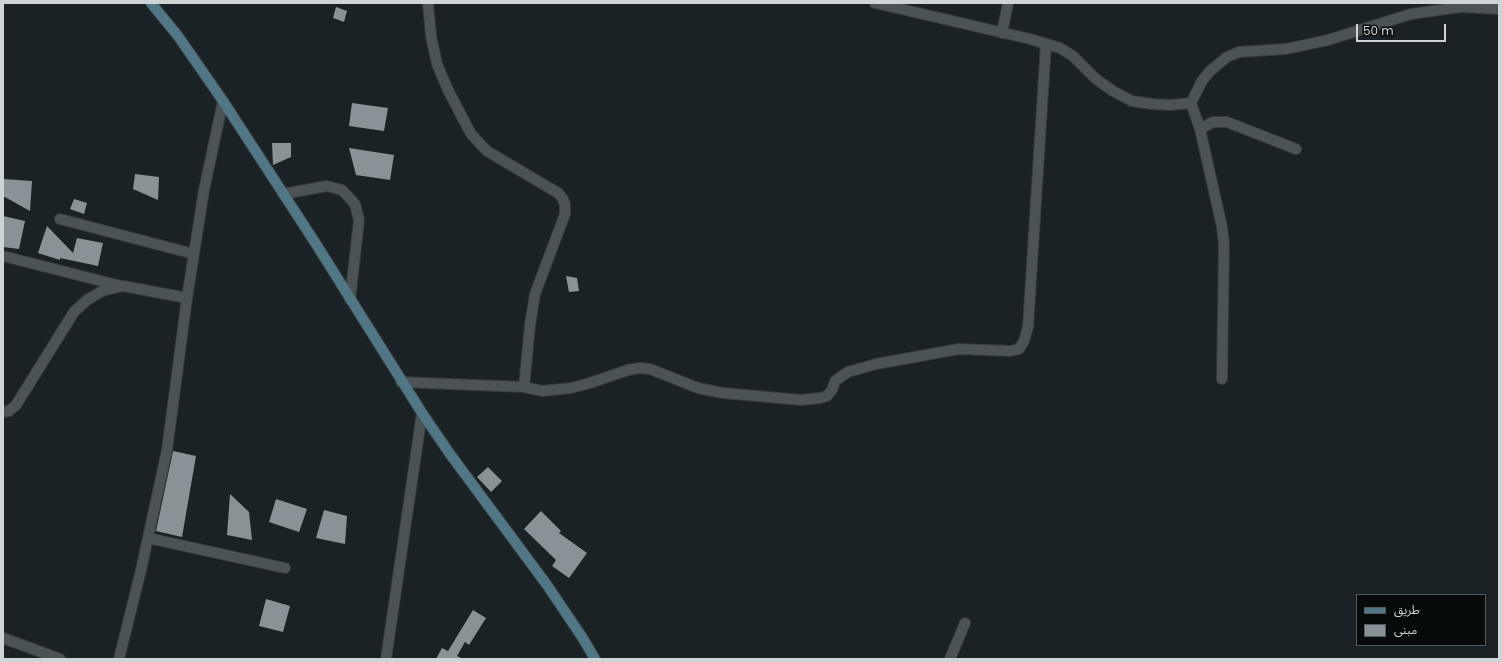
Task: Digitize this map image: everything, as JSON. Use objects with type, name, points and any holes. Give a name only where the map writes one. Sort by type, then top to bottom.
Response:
[{"type":"main road","points":[[152,3],[178,36],[222,101],[283,194],[401,382],[450,454],[547,585],[595,659]]},
{"type":"street","points":[[428,3],[431,36],[437,64],[448,90],[471,134],[486,150],[558,192],[565,205],[565,214],[535,294],[530,325],[524,387]]},
{"type":"street","points":[[875,3],[1030,39],[1060,48],[1073,56],[1096,79],[1113,91],[1132,101],[1170,105],[1191,103]]},
{"type":"street","points":[[1002,33],[1008,3]]},
{"type":"street","points":[[1222,379],[1223,239],[1221,221],[1200,129],[1191,103],[1202,81],[1210,71],[1227,57],[1239,52],[1286,49],[1328,40],[1410,14],[1460,7],[1499,9]]},
{"type":"street","points":[[401,382],[524,387],[542,391],[571,388],[628,370],[640,368],[650,369],[698,388],[723,393],[801,400],[827,396],[832,390],[835,381],[848,372],[876,364],[959,349],[1011,351],[1019,349],[1024,341],[1028,327],[1046,44]]},
{"type":"street","points":[[119,659],[167,450],[186,298],[204,190],[222,101]]},
{"type":"street","points":[[1200,129],[1213,122],[1228,122],[1296,149]]},
{"type":"street","points":[[283,194],[327,186],[342,190],[354,204],[359,220],[350,300]]},
{"type":"street","points":[[60,219],[194,254]]},
{"type":"street","points":[[3,256],[123,286],[186,298]]},
{"type":"street","points":[[3,412],[9,411],[16,405],[74,312],[87,300],[102,292],[123,286]]},
{"type":"street","points":[[386,659],[422,413]]},
{"type":"street","points":[[148,538],[285,568]]},
{"type":"street","points":[[950,659],[965,623]]},
{"type":"street","points":[[3,638],[60,659]]},
{"type":"building","points":[[336,7],[347,11],[344,22],[333,18]]},
{"type":"building","points":[[352,103],[388,108],[384,131],[349,126]]},
{"type":"building","points":[[272,143],[291,143],[291,157],[273,165]]},
{"type":"building","points":[[349,148],[394,155],[390,180],[356,175]]},
{"type":"building","points":[[135,174],[159,177],[158,200],[133,189]]},
{"type":"building","points":[[3,179],[32,181],[30,211],[3,196]]},
{"type":"building","points":[[74,199],[87,203],[84,214],[70,209]]},
{"type":"building","points":[[3,216],[25,221],[19,249],[3,247]]},
{"type":"building","points":[[47,226],[73,253],[77,238],[103,243],[98,266],[60,258],[60,260],[38,253]]},
{"type":"building","points":[[566,276],[577,278],[579,291],[569,292]]},
{"type":"building","points":[[173,451],[196,456],[182,537],[156,531]]},
{"type":"building","points":[[488,467],[502,481],[491,492],[477,477]]},
{"type":"building","points":[[230,494],[249,512],[252,540],[227,535]]},
{"type":"building","points":[[276,499],[307,509],[299,532],[269,522]]},
{"type":"building","points":[[324,510],[347,516],[345,544],[316,538]]},
{"type":"building","points":[[541,511],[561,531],[559,533],[587,553],[569,578],[552,566],[556,560],[524,529]]},
{"type":"building","points":[[266,599],[290,606],[283,632],[259,626]]},
{"type":"building","points":[[473,610],[486,618],[469,645],[465,642],[457,656],[463,659],[436,659],[442,648],[448,651]]}]
